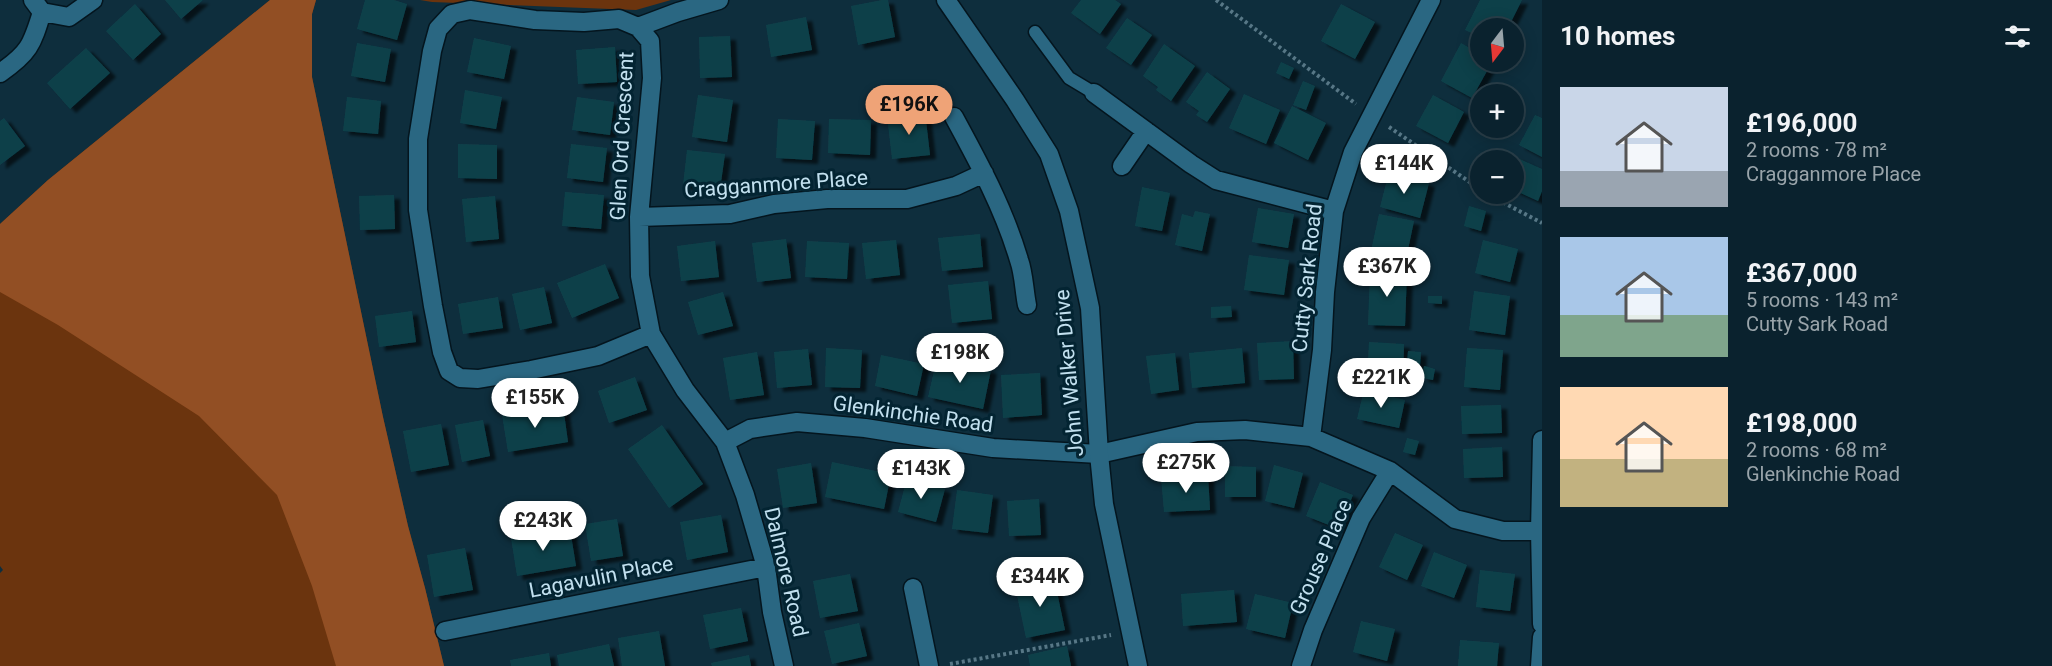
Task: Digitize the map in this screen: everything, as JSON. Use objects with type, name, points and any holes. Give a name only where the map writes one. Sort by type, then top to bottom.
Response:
[{"type":"street","points":[[0,73],[22,58],[35,35],[37,6],[69,17],[93,0]]},
{"type":"street","points":[[638,27],[719,0]]},
{"type":"street","name":"John Walker Drive","points":[[945,0],[1015,100],[1048,154],[1069,211],[1090,308],[1104,504],[1138,666]]},
{"type":"street","name":"Cutty Sark Road","points":[[1311,437],[1323,350],[1325,292],[1334,211],[1353,152],[1431,0]]},
{"type":"street","name":"Glen Ord Crescent","points":[[470,10],[535,20],[584,22],[619,19],[638,27],[650,41],[652,78],[639,217],[640,276],[651,334],[598,356],[478,379],[460,378],[449,371],[442,352],[418,210],[418,139],[432,51],[438,29],[452,14],[470,10]]},
{"type":"street","points":[[1095,93],[1216,180],[1334,211]]},
{"type":"street","points":[[954,117],[984,173],[1007,226],[1020,262],[1027,305]]},
{"type":"street","points":[[1122,166],[1146,131]]},
{"type":"street","name":"Cragganmore Place","points":[[639,217],[730,214],[774,204],[827,198],[907,199],[956,186],[984,173]]},
{"type":"street","name":"Dalmore Road","points":[[651,334],[685,390],[725,442],[745,495],[766,567],[772,612],[784,666]]},
{"type":"street","name":"Glenkinchie Road","points":[[725,442],[750,429],[797,422],[865,428],[993,448],[1099,454],[1197,432],[1245,430],[1311,437],[1390,471],[1455,519],[1503,531],[1540,531]]},
{"type":"street","points":[[1542,440],[1540,531],[1542,624]]},
{"type":"street","name":"Grouse Place","points":[[1301,666],[1313,630],[1361,518],[1390,471]]},
{"type":"street","name":"Lagavulin Place","points":[[445,631],[766,567]]},
{"type":"street","points":[[913,588],[929,666]]},
{"type":"street","points":[[1540,666],[1542,637]]},
{"type":"lane","points":[[1035,32],[1069,78],[1095,93]]},
{"type":"path","points":[[1216,0],[1372,116],[1470,182]]},
{"type":"path","points":[[1505,204],[1542,224]]},
{"type":"path","points":[[939,666],[1130,631]]},
{"type":"shaded area","points":[[270,0],[316,0],[312,14],[312,77],[383,417],[444,666],[0,666],[0,573],[3,570],[0,566],[0,224],[48,180]]},
{"type":"shaded area","points":[[270,0],[316,0],[312,14],[312,77],[383,417],[444,666],[336,666],[312,586],[277,495],[199,416],[58,325],[0,292],[0,224],[48,180]]},
{"type":"shaded area","points":[[420,0],[671,0],[636,10]]},
{"type":"building","points":[[165,0],[203,0],[181,19]]},
{"type":"building","points":[[365,0],[394,0],[407,4],[397,40],[357,29]]},
{"type":"building","points":[[888,0],[895,37],[858,45],[851,6]]},
{"type":"building","points":[[1081,0],[1115,0],[1121,4],[1100,34],[1071,13]]},
{"type":"building","points":[[1480,0],[1522,0],[1513,18],[1471,18]]},
{"type":"building","points":[[135,4],[161,34],[133,60],[106,31]]},
{"type":"building","points":[[1341,4],[1375,22],[1355,59],[1321,41]]},
{"type":"building","points":[[806,17],[812,50],[771,57],[766,25]]},
{"type":"building","points":[[1127,18],[1152,35],[1131,65],[1106,48]]},
{"type":"building","points":[[1470,20],[1470,32],[1465,30]]},
{"type":"building","points":[[730,36],[732,77],[700,78],[699,37]]},
{"type":"building","points":[[474,38],[511,46],[504,79],[467,72]]},
{"type":"building","points":[[357,43],[391,49],[385,82],[351,76]]},
{"type":"building","points":[[1461,43],[1470,48],[1470,72],[1486,72],[1480,84],[1470,84],[1470,97],[1441,81]]},
{"type":"building","points":[[1164,44],[1195,66],[1171,101],[1143,76]]},
{"type":"building","points":[[615,47],[617,82],[578,84],[576,50]]},
{"type":"building","points":[[86,48],[110,73],[70,109],[47,83]]},
{"type":"building","points":[[1281,62],[1294,68],[1289,79],[1276,73]]},
{"type":"building","points":[[1207,72],[1230,89],[1207,122],[1196,115],[1199,111],[1186,102]]},
{"type":"building","points":[[1303,81],[1315,86],[1306,110],[1293,105]]},
{"type":"building","points":[[465,90],[502,97],[496,129],[460,123]]},
{"type":"building","points":[[1244,94],[1280,110],[1266,144],[1229,128]]},
{"type":"building","points":[[698,95],[733,100],[727,142],[692,137]]},
{"type":"building","points":[[1433,95],[1464,112],[1448,143],[1416,126]]},
{"type":"building","points":[[347,97],[381,101],[378,134],[343,131]]},
{"type":"building","points":[[577,97],[614,102],[610,135],[572,130]]},
{"type":"building","points":[[1292,106],[1326,123],[1308,160],[1274,143]]},
{"type":"building","points":[[925,112],[930,155],[892,159],[887,116]]},
{"type":"building","points":[[1535,115],[1542,118],[1542,157],[1519,145]]},
{"type":"building","points":[[4,118],[25,146],[0,165],[0,121]]},
{"type":"building","points":[[778,119],[815,121],[812,160],[776,158]]},
{"type":"building","points":[[829,119],[871,120],[870,155],[828,153]]},
{"type":"building","points":[[458,144],[497,145],[497,179],[458,178]]},
{"type":"building","points":[[571,144],[607,148],[603,182],[567,178]]},
{"type":"building","points":[[687,150],[725,154],[720,189],[683,185]]},
{"type":"building","points":[[1524,161],[1542,169],[1542,191],[1538,201],[1524,195]]},
{"type":"building","points":[[1389,172],[1429,183],[1420,218],[1380,207]]},
{"type":"building","points":[[1142,187],[1170,193],[1162,231],[1135,226]]},
{"type":"building","points":[[565,192],[604,195],[601,229],[562,226]]},
{"type":"building","points":[[394,195],[395,229],[360,230],[359,196]]},
{"type":"building","points":[[495,196],[499,239],[466,242],[462,199]]},
{"type":"building","points":[[1469,206],[1486,211],[1481,231],[1464,226]]},
{"type":"building","points":[[1258,208],[1294,214],[1288,248],[1252,242]]},
{"type":"building","points":[[1195,211],[1210,214],[1202,251],[1175,245],[1182,214],[1193,217]]},
{"type":"building","points":[[1379,214],[1414,221],[1406,259],[1371,251]]},
{"type":"building","points":[[980,234],[983,267],[942,271],[938,238]]},
{"type":"building","points":[[786,239],[791,278],[757,282],[752,243]]},
{"type":"building","points":[[896,240],[900,275],[866,279],[862,243]]},
{"type":"building","points":[[1483,240],[1518,249],[1510,282],[1475,273]]},
{"type":"building","points":[[715,241],[719,277],[681,281],[677,246]]},
{"type":"building","points":[[807,241],[849,243],[847,279],[805,277]]},
{"type":"building","points":[[1249,255],[1289,260],[1284,295],[1244,290]]},
{"type":"building","points":[[605,264],[619,298],[572,318],[557,283]]},
{"type":"building","points":[[1370,270],[1407,271],[1405,326],[1368,325]]},
{"type":"building","points":[[988,281],[992,319],[952,323],[948,285]]},
{"type":"building","points":[[544,287],[552,323],[520,330],[512,294]]},
{"type":"building","points":[[1474,291],[1510,296],[1505,335],[1469,330]]},
{"type":"building","points":[[723,292],[733,326],[698,335],[688,302]]},
{"type":"building","points":[[1428,296],[1442,296],[1442,304],[1428,303]]},
{"type":"building","points":[[498,297],[503,328],[463,334],[458,304]]},
{"type":"building","points":[[1231,306],[1232,317],[1211,318],[1211,307]]},
{"type":"building","points":[[412,311],[416,342],[379,347],[375,316]]},
{"type":"building","points":[[1293,341],[1294,379],[1259,380],[1257,343]]},
{"type":"building","points":[[1369,342],[1404,344],[1403,379],[1367,377]]},
{"type":"building","points":[[826,348],[862,350],[860,388],[825,387]]},
{"type":"building","points":[[1242,348],[1245,383],[1192,388],[1189,353]]},
{"type":"building","points":[[1467,348],[1503,350],[1500,390],[1464,387]]},
{"type":"building","points":[[808,349],[812,385],[777,388],[774,352]]},
{"type":"building","points":[[1408,351],[1421,352],[1420,366],[1407,365]]},
{"type":"building","points":[[757,352],[764,395],[730,400],[723,358]]},
{"type":"building","points":[[1175,353],[1179,390],[1151,394],[1146,356]]},
{"type":"building","points":[[881,355],[924,364],[917,396],[875,386]]},
{"type":"building","points":[[937,358],[991,370],[983,409],[928,397]]},
{"type":"building","points":[[1424,366],[1435,369],[1433,380],[1422,378]]},
{"type":"building","points":[[1040,373],[1042,415],[1003,418],[1001,375]]},
{"type":"building","points":[[635,377],[647,410],[609,423],[598,391]]},
{"type":"building","points":[[1364,390],[1405,400],[1399,428],[1357,419]]},
{"type":"building","points":[[1501,405],[1502,433],[1462,434],[1461,406]]},
{"type":"building","points":[[563,406],[568,442],[508,452],[502,415]]},
{"type":"building","points":[[483,420],[490,456],[462,462],[455,425]]},
{"type":"building","points":[[441,424],[449,465],[411,472],[403,431]]},
{"type":"building","points":[[662,425],[703,484],[669,508],[628,449]]},
{"type":"building","points":[[1407,438],[1419,441],[1415,455],[1403,452]]},
{"type":"building","points":[[1502,447],[1503,477],[1464,478],[1463,449]]},
{"type":"building","points":[[832,462],[891,474],[884,509],[825,497]]},
{"type":"building","points":[[811,463],[817,503],[783,508],[777,469]]},
{"type":"building","points":[[1274,465],[1303,473],[1294,508],[1265,501]]},
{"type":"building","points":[[1225,466],[1256,467],[1256,497],[1225,497]]},
{"type":"building","points":[[1208,475],[1210,510],[1164,512],[1161,478]]},
{"type":"building","points":[[907,478],[945,489],[936,522],[898,512]]},
{"type":"building","points":[[1320,482],[1353,495],[1339,529],[1306,516]]},
{"type":"building","points":[[957,490],[993,495],[988,533],[952,529]]},
{"type":"building","points":[[1039,499],[1041,535],[1009,536],[1007,501]]},
{"type":"building","points":[[721,515],[728,552],[687,560],[680,522]]},
{"type":"building","points":[[617,519],[623,556],[591,561],[585,524]]},
{"type":"building","points":[[570,529],[576,566],[517,576],[511,538]]},
{"type":"building","points":[[1395,533],[1423,545],[1407,580],[1379,567]]},
{"type":"building","points":[[465,548],[473,590],[434,597],[427,555]]},
{"type":"building","points":[[1434,552],[1467,565],[1454,598],[1421,586]]},
{"type":"building","points":[[1480,570],[1515,574],[1510,611],[1476,607]]},
{"type":"building","points":[[850,574],[858,611],[820,618],[813,581]]},
{"type":"building","points":[[1054,578],[1065,630],[1026,638],[1015,586]]},
{"type":"building","points":[[1234,590],[1237,622],[1183,626],[1181,594]]},
{"type":"building","points":[[1255,594],[1293,603],[1285,638],[1246,629]]},
{"type":"building","points":[[741,608],[748,641],[710,649],[703,615]]},
{"type":"building","points":[[1361,621],[1395,629],[1387,661],[1353,652]]},
{"type":"building","points":[[859,623],[867,656],[832,664],[824,631]]},
{"type":"building","points":[[659,631],[665,666],[622,666],[618,638]]},
{"type":"building","points":[[1460,640],[1499,643],[1497,666],[1458,666]]},
{"type":"building","points":[[609,644],[614,666],[559,666],[557,655]]},
{"type":"building","points":[[1067,646],[1071,666],[1030,666],[1028,655]]},
{"type":"building","points":[[549,653],[551,666],[511,666],[510,660]]},
{"type":"building","points":[[749,655],[751,666],[712,666],[711,663]]}]
